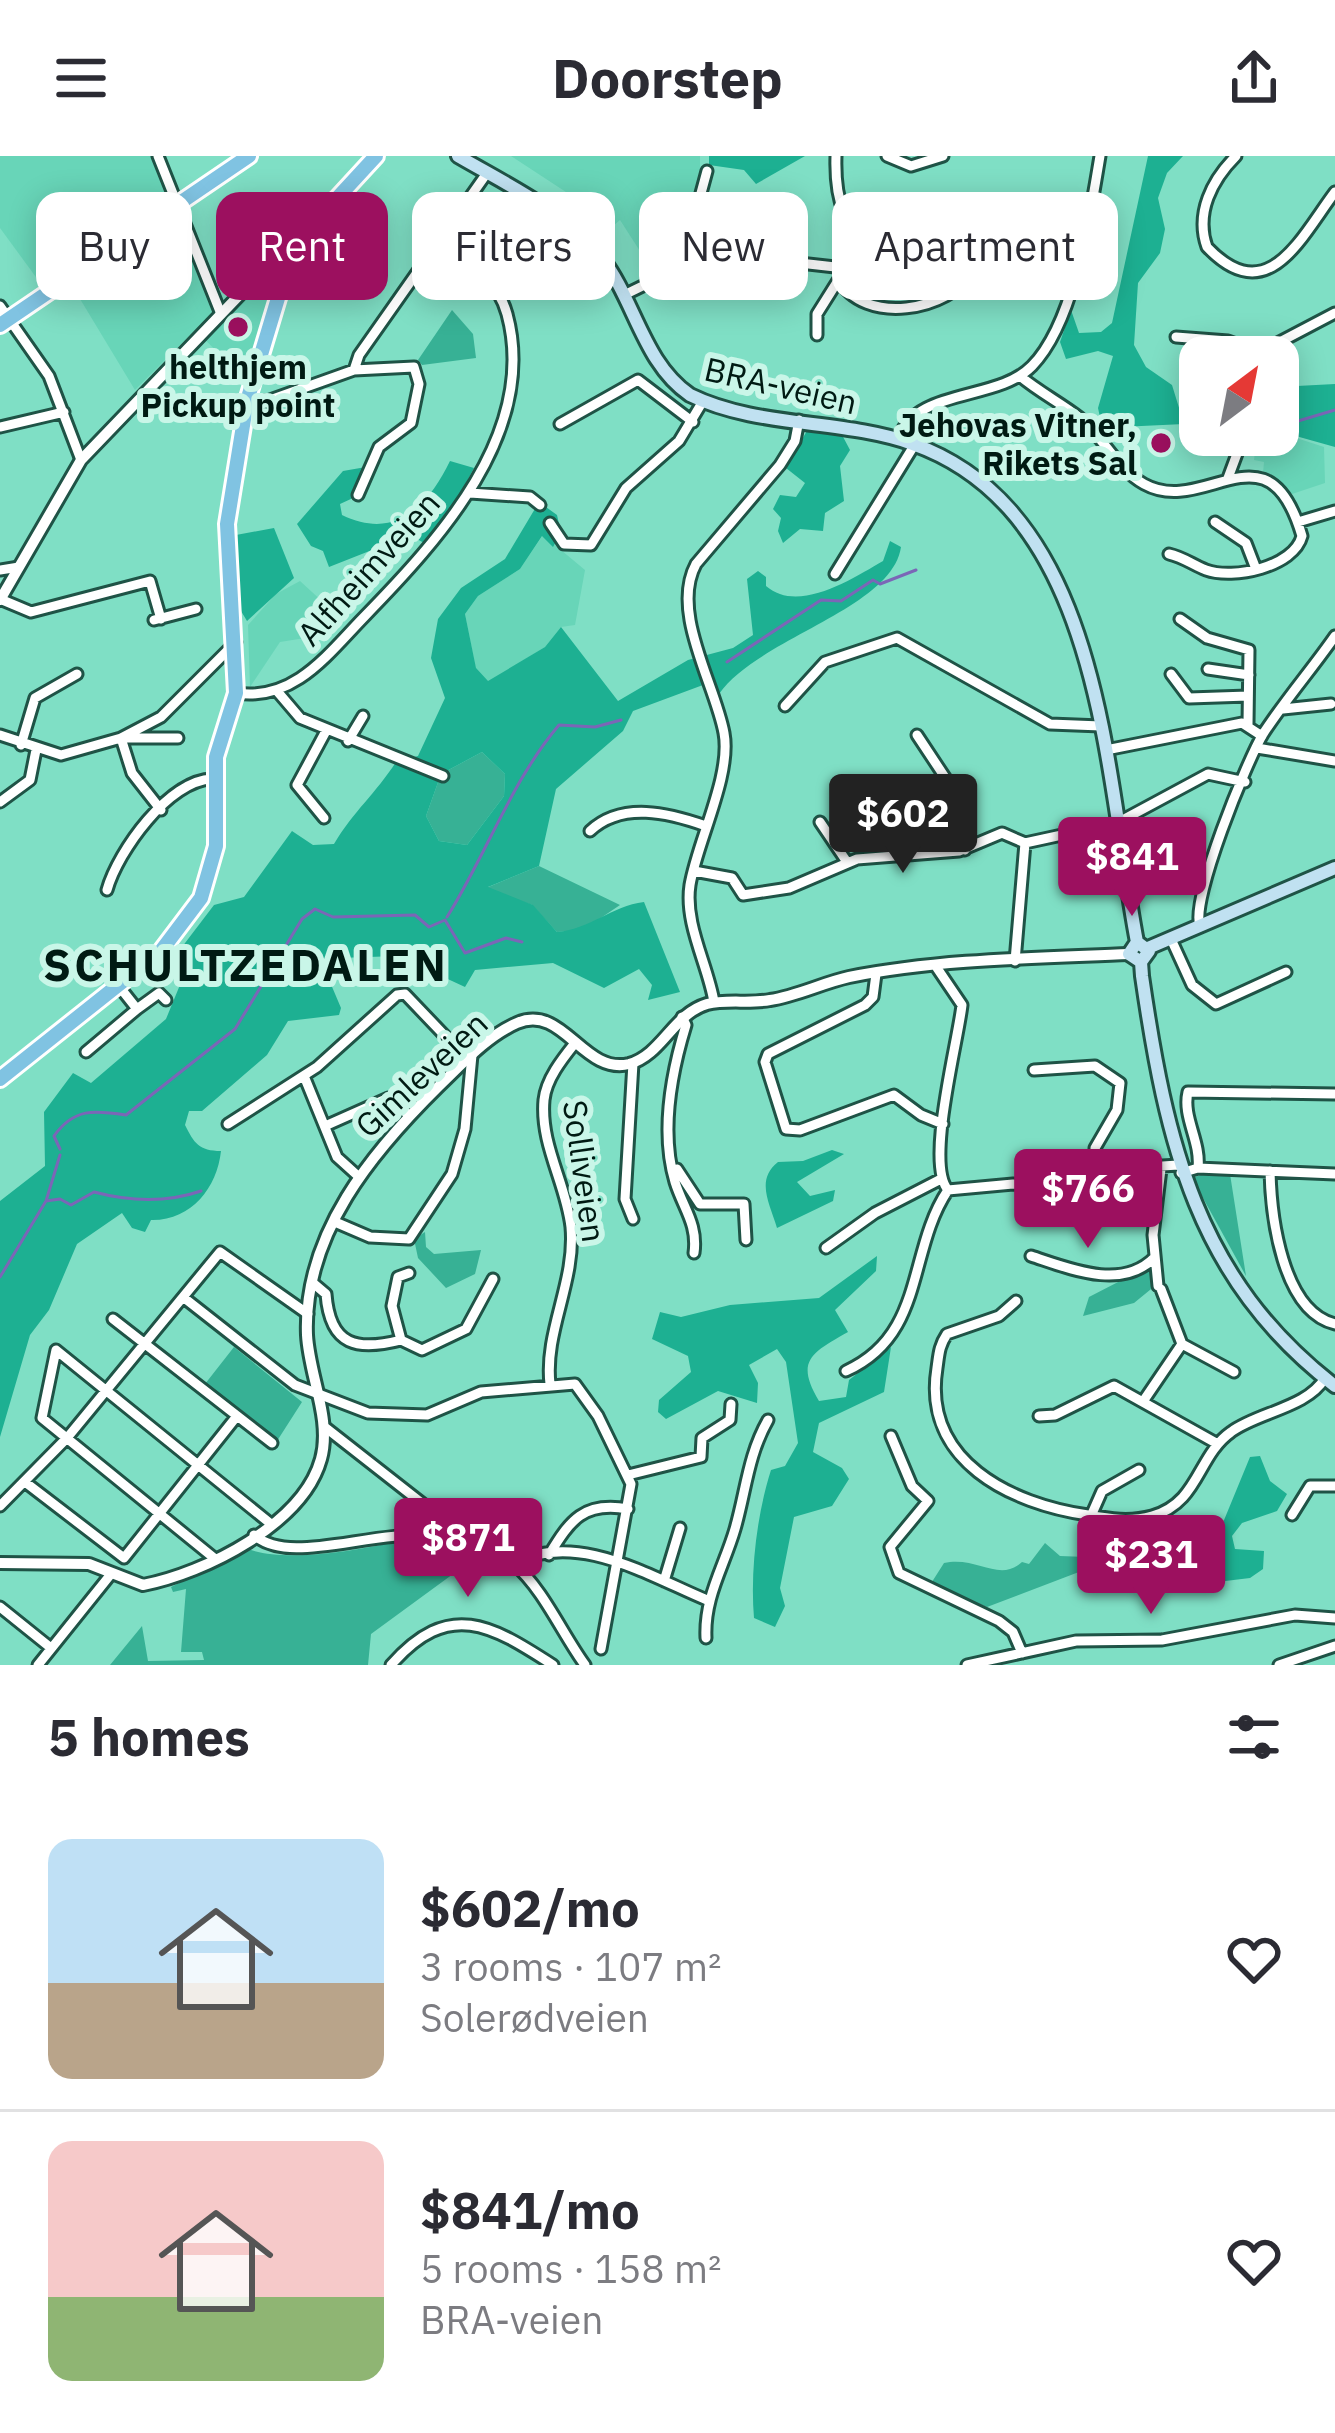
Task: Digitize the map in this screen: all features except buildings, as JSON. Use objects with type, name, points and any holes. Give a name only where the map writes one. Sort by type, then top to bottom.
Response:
[{"type":"main road","points":[[192,195],[249,156]]},
{"type":"main road","points":[[341,192],[376,156]]},
{"type":"main road","name":"BRA-veien","points":[[458,156],[573,229],[601,257],[666,374],[704,401],[915,445],[988,487],[1029,534],[1077,634],[1101,726],[1161,1100],[1180,1169],[1251,1306],[1283,1344],[1330,1382]]},
{"type":"main road","points":[[3,316],[36,295]]},
{"type":"main road","points":[[0,1079],[179,932],[201,898],[216,846],[212,779],[236,693],[227,524],[247,401],[276,300]]},
{"type":"main road","points":[[1139,952],[1335,868]]},
{"type":"street","points":[[158,156],[171,192]]},
{"type":"street","points":[[836,156],[840,192]]},
{"type":"street","points":[[887,156],[910,166],[944,156]]},
{"type":"street","points":[[1094,192],[1100,156]]},
{"type":"street","points":[[1236,156],[1210,191],[1202,224],[1207,247],[1238,269],[1253,273],[1276,268],[1335,191]]},
{"type":"street","points":[[624,295],[661,277],[697,208],[707,171]]},
{"type":"street","points":[[474,192],[487,173]]},
{"type":"street","points":[[192,244],[221,314]]},
{"type":"street","points":[[354,370],[412,285]]},
{"type":"street","points":[[817,335],[817,314],[832,290]]},
{"type":"street","points":[[196,609],[158,620],[150,581],[31,612],[0,600],[81,460],[236,300]]},
{"type":"street","name":"Alfheimveien","points":[[277,691],[323,660],[431,545],[470,493],[498,425],[512,345],[501,300]]},
{"type":"street","points":[[861,300],[896,309],[929,300]]},
{"type":"street","points":[[898,439],[915,414],[1020,376],[1035,363],[1054,330],[1064,300]]},
{"type":"street","points":[[1176,337],[1228,341],[1267,356],[1274,344],[1335,313]]},
{"type":"street","points":[[3,316],[50,376],[81,460]]},
{"type":"street","points":[[247,401],[267,401],[354,370],[414,367],[419,384],[411,423],[380,447],[358,495]]},
{"type":"street","points":[[1020,376],[1083,420],[1144,484],[1169,492],[1252,475],[1272,483],[1298,522],[1299,546],[1256,569],[1208,572],[1169,554]]},
{"type":"street","points":[[560,424],[638,380],[693,422]]},
{"type":"street","points":[[550,523],[564,544],[591,545],[626,488],[693,422],[704,401]]},
{"type":"street","points":[[0,427],[64,412]]},
{"type":"street","points":[[714,1002],[692,915],[694,872],[724,733],[694,628],[688,580],[696,564],[791,450],[799,420]]},
{"type":"street","points":[[835,574],[915,445]]},
{"type":"street","points":[[1228,478],[1236,456]]},
{"type":"street","name":"Alfheimveien","points":[[470,493],[530,497],[540,506]]},
{"type":"street","points":[[1298,522],[1335,511]]},
{"type":"street","points":[[1215,523],[1246,543],[1256,569]]},
{"type":"street","points":[[0,570],[19,567]]},
{"type":"street","points":[[1180,619],[1208,638],[1249,650],[1248,724],[1262,736]]},
{"type":"street","points":[[785,706],[825,662],[897,638],[1051,724],[1101,726]]},
{"type":"street","points":[[1200,926],[1196,908],[1206,869],[1262,736],[1334,638]]},
{"type":"street","points":[[0,735],[36,750],[62,754],[121,738],[161,717],[236,642]]},
{"type":"street","points":[[1208,669],[1249,674]]},
{"type":"street","points":[[21,745],[35,698],[77,674]]},
{"type":"street","points":[[1171,674],[1189,698],[1248,696]]},
{"type":"street","points":[[236,693],[277,691],[299,718],[443,776]]},
{"type":"street","points":[[1283,709],[1331,704]]},
{"type":"street","points":[[348,741],[363,716]]},
{"type":"street","points":[[1106,750],[1248,724]]},
{"type":"street","points":[[324,818],[297,784],[326,731]]},
{"type":"street","points":[[917,735],[955,790],[965,850]]},
{"type":"street","points":[[121,738],[178,738]]},
{"type":"street","points":[[121,738],[137,783],[161,811]]},
{"type":"street","points":[[1257,748],[1335,761]]},
{"type":"street","points":[[0,802],[30,780],[36,750]]},
{"type":"street","points":[[694,872],[731,878],[750,896],[789,888],[847,862],[965,850],[1002,833],[1025,843],[1118,823],[1208,774],[1245,782]]},
{"type":"street","points":[[107,890],[114,864],[184,785],[212,779]]},
{"type":"street","points":[[590,831],[605,820],[650,810],[706,826]]},
{"type":"street","points":[[820,822],[847,862]]},
{"type":"street","points":[[1015,961],[1025,843]]},
{"type":"street","points":[[1171,939],[1192,985],[1216,1004],[1286,972]]},
{"type":"street","points":[[633,1219],[625,1198],[633,1063],[682,1017],[714,1002],[774,1000],[876,974],[1139,952]]},
{"type":"street","points":[[938,968],[962,1005],[943,1124],[941,1179],[948,1190]]},
{"type":"street","points":[[876,974],[873,997],[865,1005],[768,1054],[765,1062],[778,1117],[786,1129],[798,1130],[894,1095],[943,1124]]},
{"type":"street","points":[[118,986],[137,1009]]},
{"type":"street","points":[[86,1052],[159,993],[166,1000]]},
{"type":"street","points":[[228,1124],[304,1076],[401,994],[470,1057],[465,1129],[452,1174],[409,1239],[370,1237],[334,1222]]},
{"type":"street","points":[[682,1017],[686,1025],[667,1113],[674,1181],[694,1226],[694,1253]]},
{"type":"street","name":"Gimleveien","points":[[326,1428],[315,1396],[308,1314],[313,1283],[334,1222],[358,1176],[409,1114],[501,1032],[531,1019],[555,1026],[598,1061],[633,1063]]},
{"type":"street","name":"Solliveien","points":[[550,1384],[549,1348],[565,1296],[571,1229],[547,1142],[544,1104],[549,1083],[575,1043]]},
{"type":"street","points":[[1034,1070],[1095,1066],[1120,1083],[1117,1110],[1095,1148],[1096,1184]]},
{"type":"street","points":[[304,1076],[337,1157],[358,1176]]},
{"type":"street","points":[[1198,1168],[1199,1149],[1185,1105],[1188,1092],[1335,1094]]},
{"type":"street","points":[[325,1126],[388,1098],[409,1114]]},
{"type":"street","points":[[672,1159],[700,1204],[744,1204],[746,1240]]},
{"type":"street","points":[[948,1190],[1013,1184],[1071,1190],[1132,1168],[1335,1174]]},
{"type":"street","points":[[1161,1169],[1154,1258],[1159,1288],[1182,1344],[1234,1372]]},
{"type":"street","points":[[1270,1171],[1271,1211],[1297,1293],[1317,1316],[1335,1324]]},
{"type":"street","points":[[826,1248],[875,1213],[941,1179]]},
{"type":"street","points":[[846,1371],[878,1354],[898,1326],[948,1190]]},
{"type":"street","points":[[0,1506],[67,1438],[220,1252],[308,1314]]},
{"type":"street","points":[[1031,1256],[1092,1275],[1137,1270],[1154,1258]]},
{"type":"street","points":[[401,1340],[391,1295],[398,1276],[409,1273]]},
{"type":"street","points":[[313,1283],[326,1294],[332,1321],[356,1346],[376,1349],[401,1340],[422,1350],[470,1325],[493,1279]]},
{"type":"street","points":[[183,1297],[315,1396],[368,1413],[427,1415],[481,1392],[575,1384],[628,1475],[620,1560],[601,1649]]},
{"type":"street","points":[[1016,1301],[1006,1312],[959,1326],[943,1340],[933,1389],[940,1417],[961,1456],[991,1484],[1037,1506],[1136,1520],[1181,1501],[1196,1486],[1216,1443],[1246,1422],[1330,1382]]},
{"type":"street","points":[[112,1319],[272,1443]]},
{"type":"street","points":[[1144,1400],[1182,1344]]},
{"type":"street","points":[[214,1558],[42,1418],[56,1350],[271,1523]]},
{"type":"street","points":[[1040,1416],[1055,1415],[1114,1386],[1216,1443]]},
{"type":"street","points":[[628,1475],[701,1457],[705,1432],[730,1420],[731,1404]]},
{"type":"street","points":[[25,1482],[124,1558],[237,1416]]},
{"type":"street","points":[[706,1638],[707,1600],[736,1525],[752,1450],[768,1420]]},
{"type":"street","points":[[0,1563],[79,1563],[143,1585],[167,1580],[271,1523],[314,1478],[326,1428],[423,1504],[448,1533]]},
{"type":"street","points":[[891,1436],[912,1486],[928,1501],[890,1547],[899,1573],[999,1621],[1013,1632],[1022,1653]]},
{"type":"street","points":[[1091,1516],[1102,1491],[1139,1470]]},
{"type":"street","points":[[1292,1515],[1310,1486],[1335,1486]]},
{"type":"street","points":[[549,1555],[576,1514],[596,1507],[628,1508]]},
{"type":"street","points":[[1106,1568],[1136,1520]]},
{"type":"street","points":[[664,1581],[680,1528]]},
{"type":"street","points":[[254,1535],[262,1543],[292,1546],[420,1530],[448,1533],[514,1564],[585,1665]]},
{"type":"street","points":[[514,1564],[549,1555],[620,1560],[707,1600]]},
{"type":"street","points":[[38,1665],[105,1571]]},
{"type":"street","points":[[0,1606],[51,1648]]},
{"type":"street","points":[[967,1665],[1103,1639],[1177,1639],[1295,1615],[1335,1618]]},
{"type":"street","points":[[391,1665],[420,1639],[462,1623],[501,1632],[554,1665]]},
{"type":"street","points":[[1280,1665],[1335,1646]]},
{"type":"shaded area","points":[[0,156],[154,156],[168,192],[36,192],[36,277],[0,228]]},
{"type":"shaded area","points":[[511,156],[700,156],[696,192],[639,192],[639,250],[620,220],[615,224],[615,192],[566,192]]},
{"type":"shaded area","points":[[709,156],[805,156],[756,184],[744,170],[709,165]]},
{"type":"shaded area","points":[[1148,156],[1183,156],[1167,173],[1158,198],[1165,229],[1160,253],[1138,283],[1134,345],[1146,367],[1172,385],[1179,424],[1120,427],[1101,422],[1098,408],[1113,356],[1098,351],[1066,359],[1060,342],[1071,310],[1079,333],[1101,332],[1112,323]]},
{"type":"shaded area","points":[[192,255],[213,310],[224,300],[268,301],[244,378],[195,330],[135,390],[81,300],[192,300]]},
{"type":"shaded area","points":[[452,310],[473,334],[476,358],[422,365],[418,360]]},
{"type":"shaded area","points":[[1335,384],[1335,447],[1299,437],[1299,386]]},
{"type":"shaded area","points":[[809,427],[841,433],[850,450],[840,466],[844,501],[825,513],[823,531],[800,529],[783,543],[778,531],[781,518],[773,509],[780,495],[796,497],[805,483],[786,468]]},
{"type":"shaded area","points":[[1299,439],[1324,447],[1325,483],[1292,494],[1263,473],[1264,462],[1254,460],[1255,456],[1299,456]]},
{"type":"shaded area","points":[[450,461],[474,468],[447,519],[424,543],[410,535],[329,567],[323,551],[311,546],[297,524],[343,471],[366,467],[353,498],[340,504],[342,515],[361,522],[394,521],[420,505]]},
{"type":"shaded area","points":[[539,502],[557,515],[561,533],[553,547],[542,536],[520,569],[478,596],[465,614],[476,668],[488,681],[545,647],[561,627],[618,701],[688,660],[733,648],[753,635],[747,579],[758,571],[766,577],[766,586],[779,594],[809,595],[883,561],[890,541],[901,547],[892,569],[874,588],[763,656],[719,694],[703,685],[633,711],[623,731],[556,789],[539,866],[488,887],[533,905],[557,932],[644,902],[680,992],[648,1000],[652,985],[639,969],[604,988],[553,963],[475,970],[465,987],[398,956],[338,958],[330,982],[341,1008],[339,1015],[288,1021],[267,1055],[202,1111],[189,1111],[185,1125],[195,1141],[202,1148],[221,1151],[214,1178],[200,1200],[178,1215],[151,1220],[145,1232],[132,1228],[122,1213],[77,1244],[49,1310],[30,1335],[0,1437],[0,1201],[45,1166],[44,1112],[73,1073],[91,1083],[166,1019],[191,958],[182,947],[214,905],[244,897],[292,831],[313,845],[334,844],[396,762],[418,756],[445,698],[431,658],[438,619],[461,588],[505,559]],"holes":[[[482,752],[505,774],[504,796],[467,845],[439,841],[426,816],[441,774]]]},
{"type":"shaded area","points":[[274,528],[294,578],[247,621],[241,611],[236,535]]},
{"type":"shaded area","points":[[543,535],[585,570],[575,625],[561,627],[545,647],[488,682],[476,669],[465,614],[478,596],[520,569]]},
{"type":"shaded area","points":[[300,581],[324,603],[305,638],[280,642],[250,687],[248,625],[276,594]]},
{"type":"shaded area","points":[[482,752],[505,774],[504,796],[467,845],[439,841],[426,816],[441,774]]},
{"type":"shaded area","points":[[539,866],[620,905],[583,930],[557,932],[532,905],[486,888]]},
{"type":"shaded area","points":[[832,1150],[844,1154],[797,1182],[810,1196],[835,1190],[833,1201],[777,1228],[766,1193],[771,1169],[778,1162],[803,1161]]},
{"type":"shaded area","points":[[1230,1174],[1246,1276],[1192,1178]]},
{"type":"shaded area","points":[[425,1232],[426,1247],[434,1254],[481,1250],[475,1274],[446,1288],[418,1258],[414,1239]]},
{"type":"shaded area","points":[[877,1256],[876,1271],[835,1310],[848,1332],[816,1353],[808,1376],[819,1401],[846,1397],[849,1380],[891,1347],[884,1392],[819,1423],[813,1452],[842,1468],[849,1479],[832,1506],[794,1517],[780,1588],[785,1606],[775,1627],[754,1618],[753,1581],[758,1524],[771,1470],[785,1466],[798,1443],[786,1362],[777,1349],[749,1365],[758,1383],[757,1403],[718,1391],[666,1419],[658,1412],[659,1400],[691,1372],[688,1356],[652,1339],[660,1312],[681,1317],[730,1305],[819,1298]]},
{"type":"shaded area","points":[[1153,1264],[1156,1285],[1134,1303],[1083,1316],[1089,1297]]},
{"type":"shaded area","points":[[234,1347],[302,1402],[277,1441],[205,1384]]},
{"type":"shaded area","points":[[1260,1456],[1270,1481],[1287,1494],[1277,1511],[1242,1523],[1232,1536],[1235,1549],[1264,1551],[1263,1569],[1250,1578],[1209,1583],[1199,1567],[1205,1536],[1222,1525],[1250,1457]]},
{"type":"shaded area","points":[[1099,1525],[1121,1528],[1112,1547],[1092,1567],[987,1607],[930,1585],[944,1563],[1005,1570],[1022,1562],[1029,1564],[1045,1543],[1060,1556],[1086,1557]]},
{"type":"shaded area","points":[[407,1539],[425,1566],[456,1546],[479,1555],[371,1634],[368,1665],[110,1665],[142,1626],[148,1661],[204,1660],[202,1652],[181,1652],[186,1589],[173,1592],[171,1587],[248,1549],[305,1555]]},
{"type":"waterway","points":[[1299,421],[1335,410]]},
{"type":"waterway","points":[[727,662],[821,600],[841,601],[873,580],[880,584],[916,570]]},
{"type":"waterway","points":[[447,917],[527,769],[559,725],[595,727],[621,720]]},
{"type":"waterway","points":[[60,1149],[54,1136],[69,1120],[94,1112],[126,1115],[235,1029],[302,919],[315,909],[333,917],[415,915],[429,927],[445,920],[465,953],[506,938],[522,942]]},
{"type":"waterway","points":[[0,1277],[46,1201],[60,1155]]},
{"type":"waterway","points":[[46,1201],[60,1199],[71,1205],[94,1192],[147,1199],[201,1191]]},
{"type":"place","name":"helthjem Pickup point","points":[[238,327]]},
{"type":"place","name":"Jehovas Vitner, Rikets Sal","points":[[1161,443]]},
{"type":"district","name":"SCHULTZEDALEN","points":[[246,964]]}]
